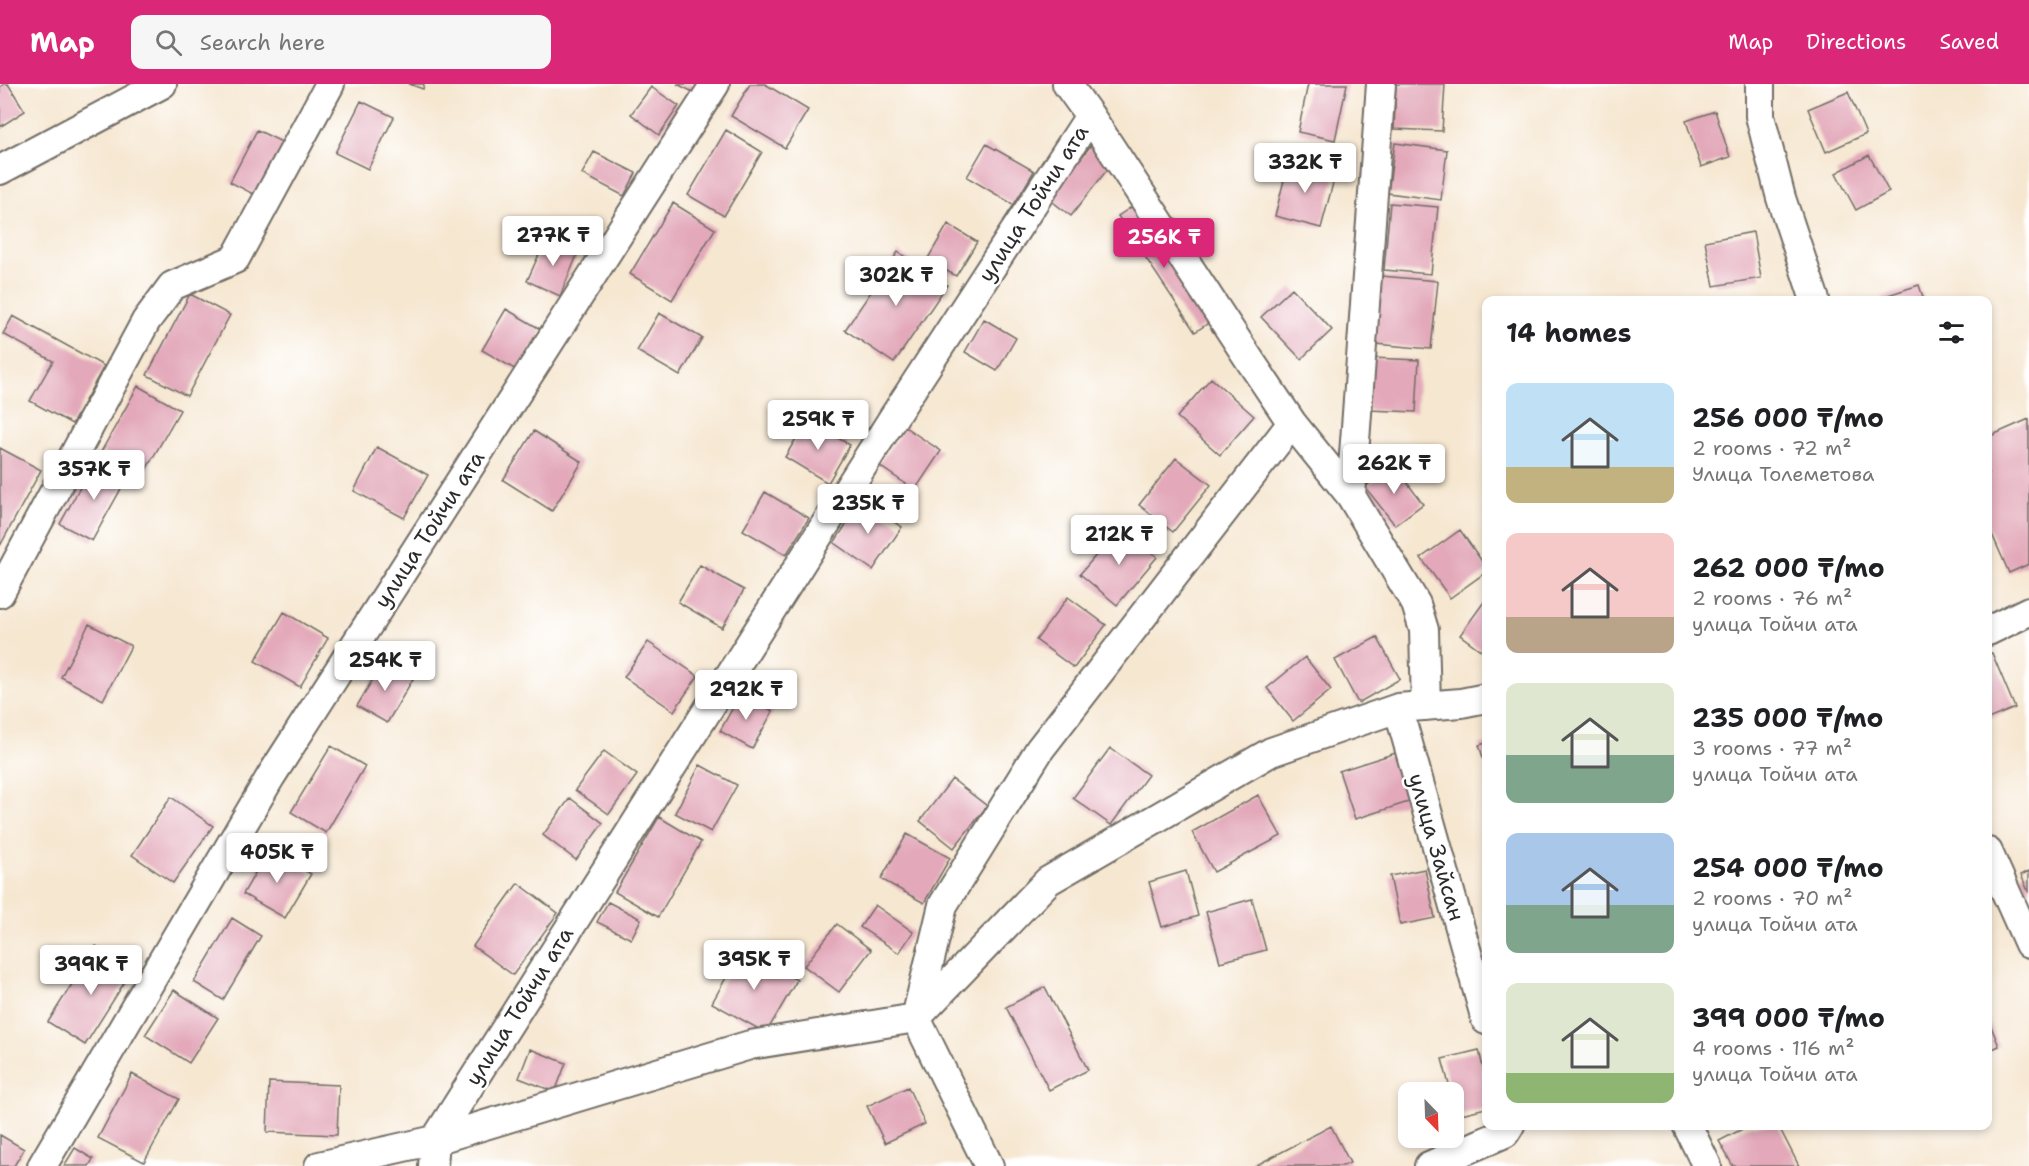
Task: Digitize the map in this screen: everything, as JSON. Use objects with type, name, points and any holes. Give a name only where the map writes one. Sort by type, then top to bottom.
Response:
[{"type":"street","points":[[0,171],[162,84]]},
{"type":"street","points":[[0,593],[146,321],[172,286],[235,259],[330,84]]},
{"type":"street","name":"улица Тойчи ата","points":[[42,1166],[271,776],[715,84]]},
{"type":"street","points":[[1067,84],[1292,423],[1351,496],[1416,604],[1424,630],[1426,706]]},
{"type":"street","points":[[1351,496],[1381,84]]},
{"type":"street","points":[[1760,84],[1760,116],[1781,198],[1814,296]]},
{"type":"street","name":"улица Тойчи ата","points":[[434,1153],[893,418],[1090,116]]},
{"type":"street","points":[[988,1166],[916,1018],[943,905],[1040,749],[1292,423]]},
{"type":"street","points":[[1992,629],[2029,611]]},
{"type":"street","points":[[319,1166],[434,1153],[750,1045],[916,1018],[1048,881],[1271,752],[1398,708],[1461,703],[1482,699]]},
{"type":"street","name":"улица Зайсан","points":[[1398,708],[1482,1006]]},
{"type":"street","points":[[1992,861],[2029,945]]},
{"type":"street","points":[[1430,1166],[1505,1133],[1507,1130]]},
{"type":"street","points":[[1689,1130],[1707,1166]]},
{"type":"building","points":[[8,84],[25,111],[0,127],[0,87]]},
{"type":"building","points":[[409,84],[424,84],[423,89]]},
{"type":"building","points":[[677,84],[707,84],[701,96]]},
{"type":"building","points":[[750,84],[765,84],[808,110],[785,148],[731,116]]},
{"type":"building","points":[[1308,84],[1347,84],[1335,140],[1298,132]]},
{"type":"building","points":[[1396,84],[1445,84],[1442,131],[1394,129]]},
{"type":"building","points":[[651,87],[679,106],[659,135],[631,114]]},
{"type":"building","points":[[1848,92],[1866,134],[1826,152],[1808,109]]},
{"type":"building","points":[[361,101],[394,117],[368,169],[335,153]]},
{"type":"building","points":[[1715,111],[1730,157],[1701,167],[1686,121]]},
{"type":"building","points":[[257,130],[290,146],[263,199],[230,182]]},
{"type":"building","points":[[726,130],[762,152],[724,216],[688,195]]},
{"type":"building","points":[[1395,143],[1447,150],[1441,200],[1388,193]]},
{"type":"building","points":[[986,144],[1034,171],[1014,205],[967,177]]},
{"type":"building","points":[[1092,144],[1114,161],[1071,216],[1049,199]]},
{"type":"building","points":[[594,152],[636,173],[624,196],[582,174]]},
{"type":"building","points":[[1869,155],[1889,192],[1856,210],[1836,173]]},
{"type":"building","points":[[1289,160],[1336,172],[1321,228],[1275,216]]},
{"type":"building","points":[[673,203],[715,229],[672,300],[630,274]]},
{"type":"building","points":[[1390,203],[1438,207],[1431,274],[1384,270]]},
{"type":"building","points":[[1133,206],[1210,322],[1195,332],[1118,216]]},
{"type":"building","points":[[948,224],[977,242],[956,276],[927,260]]},
{"type":"building","points":[[1753,232],[1761,278],[1714,286],[1705,241]]},
{"type":"building","points":[[546,239],[578,253],[560,296],[527,281]]},
{"type":"building","points":[[898,252],[947,285],[894,363],[845,330]]},
{"type":"building","points":[[1381,276],[1438,281],[1431,349],[1375,344]]},
{"type":"building","points":[[1919,285],[1923,296],[1885,296]]},
{"type":"building","points":[[1292,288],[1332,330],[1301,359],[1261,317]]},
{"type":"building","points":[[190,294],[230,315],[187,396],[147,375]]},
{"type":"building","points":[[506,309],[542,330],[518,371],[482,350]]},
{"type":"building","points":[[659,313],[702,338],[680,376],[637,351]]},
{"type":"building","points":[[13,316],[104,366],[72,424],[30,401],[53,361],[3,334]]},
{"type":"building","points":[[984,319],[1016,338],[997,371],[965,352]]},
{"type":"building","points":[[1371,358],[1419,360],[1416,412],[1368,410]]},
{"type":"building","points":[[1211,378],[1254,416],[1220,455],[1177,417]]},
{"type":"building","points":[[138,386],[180,410],[143,475],[101,452]]},
{"type":"building","points":[[2029,419],[2029,564],[2009,573],[1992,534],[1992,435]]},
{"type":"building","points":[[807,420],[850,445],[828,483],[785,457]]},
{"type":"building","points":[[905,427],[941,451],[915,490],[878,465]]},
{"type":"building","points":[[534,431],[582,462],[552,511],[503,480]]},
{"type":"building","points":[[377,447],[428,475],[404,518],[354,491]]},
{"type":"building","points":[[0,448],[41,470],[0,546]]},
{"type":"building","points":[[1176,458],[1211,485],[1173,532],[1139,505]]},
{"type":"building","points":[[95,460],[127,478],[92,541],[60,524]]},
{"type":"building","points":[[1394,465],[1423,504],[1395,525],[1365,487]]},
{"type":"building","points":[[765,492],[809,518],[786,555],[743,530]]},
{"type":"building","points":[[862,501],[902,527],[873,570],[834,543]]},
{"type":"building","points":[[1121,526],[1157,557],[1117,605],[1080,574]]},
{"type":"building","points":[[1460,530],[1482,561],[1482,575],[1450,598],[1421,558]]},
{"type":"building","points":[[700,565],[744,590],[722,628],[678,602]]},
{"type":"building","points":[[1068,597],[1106,625],[1074,668],[1036,640]]},
{"type":"building","points":[[1482,605],[1482,651],[1460,635]]},
{"type":"building","points":[[284,612],[328,638],[300,687],[255,661]]},
{"type":"building","points":[[89,624],[131,646],[103,700],[61,677]]},
{"type":"building","points":[[1377,637],[1400,679],[1358,703],[1335,660]]},
{"type":"building","points":[[648,642],[698,676],[674,711],[624,677]]},
{"type":"building","points":[[1992,653],[2015,708],[1992,717]]},
{"type":"building","points":[[1305,657],[1331,690],[1293,721],[1267,688]]},
{"type":"building","points":[[383,662],[413,679],[387,723],[357,706]]},
{"type":"building","points":[[741,693],[773,711],[752,749],[720,731]]},
{"type":"building","points":[[331,746],[365,766],[326,833],[291,812]]},
{"type":"building","points":[[1110,748],[1148,775],[1111,825],[1073,798]]},
{"type":"building","points":[[604,751],[637,775],[609,814],[575,790]]},
{"type":"building","points":[[1402,751],[1418,799],[1355,819],[1339,771]]},
{"type":"building","points":[[700,765],[737,785],[711,832],[675,813]]},
{"type":"building","points":[[952,779],[987,806],[954,848],[920,821]]},
{"type":"building","points":[[1258,795],[1281,836],[1214,872],[1192,832]]},
{"type":"building","points":[[171,797],[213,826],[173,883],[132,855]]},
{"type":"building","points":[[570,798],[603,823],[576,860],[543,835]]},
{"type":"building","points":[[659,817],[701,842],[658,917],[615,892]]},
{"type":"building","points":[[907,834],[950,858],[924,903],[881,879]]},
{"type":"building","points":[[269,849],[311,874],[285,918],[243,894]]},
{"type":"building","points":[[1425,869],[1435,918],[1400,925],[1390,876]]},
{"type":"building","points":[[1186,871],[1198,916],[1162,927],[1149,882]]},
{"type":"building","points":[[2029,871],[2029,893],[2021,875]]},
{"type":"building","points":[[518,883],[558,913],[513,975],[473,946]]},
{"type":"building","points":[[1252,899],[1266,950],[1220,962],[1206,912]]},
{"type":"building","points":[[608,902],[641,919],[631,939],[597,922]]},
{"type":"building","points":[[875,905],[913,932],[899,953],[860,927]]},
{"type":"building","points":[[232,918],[261,936],[223,1000],[194,982]]},
{"type":"building","points":[[837,924],[871,950],[839,992],[804,966]]},
{"type":"building","points":[[96,946],[133,969],[85,1045],[48,1022]]},
{"type":"building","points":[[742,949],[797,980],[766,1033],[712,1003]]},
{"type":"building","points":[[1045,987],[1088,1070],[1049,1090],[1006,1007]]},
{"type":"building","points":[[174,990],[218,1018],[189,1063],[145,1035]]},
{"type":"building","points":[[1992,1029],[1999,1046],[1992,1049]]},
{"type":"building","points":[[530,1049],[566,1063],[555,1092],[519,1078]]},
{"type":"building","points":[[1479,1050],[1482,1063],[1482,1109],[1464,1113],[1464,1082],[1448,1082],[1442,1059]]},
{"type":"building","points":[[132,1074],[179,1099],[144,1162],[98,1138]]},
{"type":"building","points":[[269,1082],[339,1085],[337,1135],[267,1132]]},
{"type":"building","points":[[908,1087],[925,1124],[885,1143],[867,1106]]},
{"type":"building","points":[[1331,1126],[1350,1163],[1343,1166],[1255,1166]]},
{"type":"building","points":[[1740,1130],[1781,1130],[1799,1166],[1733,1166],[1719,1141]]},
{"type":"building","points":[[0,1135],[24,1149],[14,1166],[0,1166]]},
{"type":"building","points":[[75,1148],[93,1159],[89,1166],[64,1166]]}]
